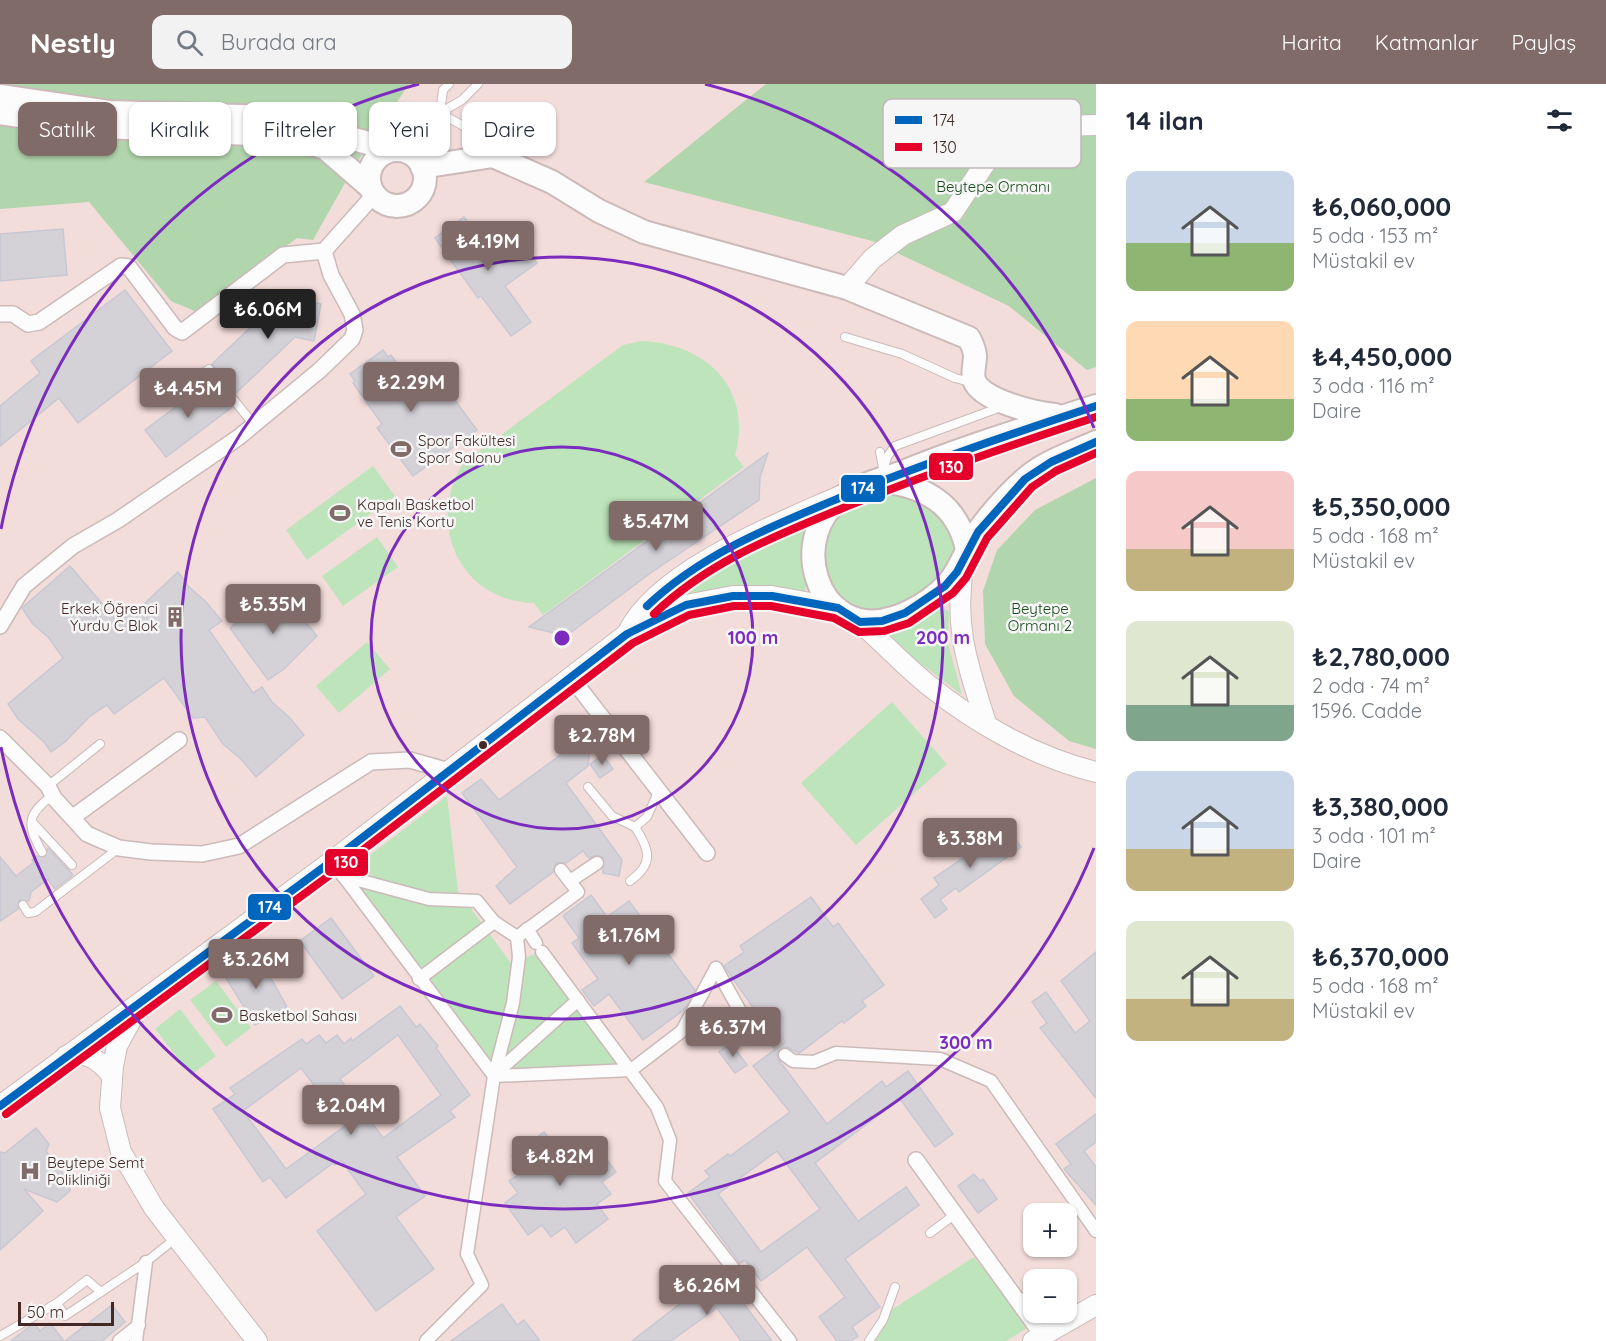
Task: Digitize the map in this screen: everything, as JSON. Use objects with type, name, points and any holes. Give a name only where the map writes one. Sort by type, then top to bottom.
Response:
[{"type":"main road","points":[[0,96],[109,112],[270,117],[369,143]]},
{"type":"main road","points":[[0,113],[85,126],[249,134],[304,142],[325,148],[389,206],[407,205],[415,200],[424,185],[422,167],[412,156]]},
{"type":"main road","points":[[372,191],[368,178],[375,160],[380,156]]},
{"type":"main road","points":[[422,167],[493,156],[552,182],[599,211],[644,232],[847,288],[969,338],[975,353],[975,383],[1011,405],[1032,413],[1064,416]]},
{"type":"main road","points":[[1096,406],[882,474],[848,493],[822,522],[813,550],[814,572],[819,586],[838,608],[860,622],[892,618],[922,603],[945,586],[957,572],[967,549],[978,532],[1025,479],[1051,462],[1096,442]]},
{"type":"main road","points":[[882,474],[918,488],[940,501],[957,521],[967,549]]},
{"type":"street","points":[[1081,125],[1096,125]]},
{"type":"street","points":[[847,288],[872,259],[903,235],[953,212],[981,168]]},
{"type":"street","points":[[0,314],[13,314],[28,324],[39,322],[121,266],[129,267],[175,328],[182,332],[283,255],[324,251],[372,191]]},
{"type":"street","points":[[0,626],[24,586],[59,557],[254,425],[320,370],[352,339],[355,330],[352,314],[331,275],[324,251]]},
{"type":"street","points":[[627,634],[649,603],[673,583],[743,540],[848,493]]},
{"type":"street","points":[[967,549],[958,612],[962,642],[986,723]]},
{"type":"street","points":[[0,1106],[222,942],[337,868],[449,771],[627,634],[686,605],[733,596],[772,596],[838,608]]},
{"type":"street","points":[[860,622],[927,683],[986,723],[1042,755],[1096,772]]},
{"type":"street","points":[[570,676],[707,853]]},
{"type":"street","points":[[0,738],[50,790],[87,834],[119,848],[151,852],[201,854],[239,846],[371,762],[410,760],[449,771]]},
{"type":"street","points":[[73,817],[179,740]]},
{"type":"street","points":[[570,881],[597,863]]},
{"type":"street","points":[[337,868],[429,899],[477,901],[494,922],[522,933],[539,947],[657,1107],[670,1140],[665,1181],[790,1341]]},
{"type":"street","points":[[337,868],[494,1076]]},
{"type":"street","points":[[426,1341],[482,1285],[467,1254],[494,1076],[513,1003],[522,933],[578,892],[561,870]]},
{"type":"street","points":[[419,979],[494,922]]},
{"type":"street","points":[[494,1076],[631,1070],[682,1031],[716,968],[750,1029],[773,1038]]},
{"type":"street","points":[[146,999],[130,1017],[117,1046],[112,1076],[110,1108],[121,1152],[136,1181],[176,1238],[257,1341]]},
{"type":"street","points":[[494,1076],[578,1000]]},
{"type":"street","points":[[66,1056],[78,1053],[94,1058],[112,1076]]},
{"type":"street","points":[[786,1055],[794,1061],[814,1062],[836,1053],[940,1059],[991,1082],[1096,1231]]},
{"type":"street","points":[[916,1160],[954,1215],[1023,1297],[1038,1338],[1096,1305]]},
{"type":"street","points":[[136,1341],[146,1262]]},
{"type":"street","points":[[119,1341],[139,1325]]},
{"type":"lane","points":[[441,102],[443,90],[449,84]]},
{"type":"lane","points":[[450,107],[462,100],[477,84]]},
{"type":"lane","points":[[450,118],[500,146],[511,164]]},
{"type":"lane","points":[[845,337],[902,354],[955,378],[975,383]]},
{"type":"lane","points":[[170,397],[209,369],[254,425]]},
{"type":"lane","points":[[882,474],[890,451],[896,446],[997,407],[1011,405]]},
{"type":"lane","points":[[880,452],[882,474]]},
{"type":"lane","points":[[42,852],[34,838],[31,821],[34,809],[50,790],[100,744]]},
{"type":"lane","points":[[588,787],[612,816],[635,827],[644,841],[648,858],[643,872],[630,881]]},
{"type":"lane","points":[[635,827],[647,817],[658,792]]},
{"type":"lane","points":[[31,821],[72,865]]},
{"type":"lane","points":[[23,905],[28,913],[35,912],[119,848]]},
{"type":"lane","points":[[222,942],[236,961]]},
{"type":"lane","points":[[930,1233],[954,1215]]},
{"type":"lane","points":[[57,1303],[65,1316],[146,1262],[176,1238]]},
{"type":"lane","points":[[0,1336],[57,1303],[87,1280],[101,1292]]},
{"type":"lane","points":[[870,1341],[883,1320],[895,1287]]},
{"type":"shaded area","points":[[153,84],[1096,84],[1096,1341],[0,1341],[0,174],[31,156],[117,156],[117,105]]},
{"type":"green space","points":[[0,84],[409,84],[397,102],[369,102],[369,144],[313,240],[297,238],[199,313],[171,301],[89,202],[0,209]]},
{"type":"green space","name":"Beytepe Ormanı","points":[[766,84],[1096,84],[1096,367],[1087,370],[1009,306],[872,241],[644,182]]},
{"type":"green space","points":[[641,341],[685,350],[704,360],[719,374],[730,390],[737,409],[739,431],[735,455],[744,467],[543,615],[534,603],[508,599],[486,589],[469,574],[456,555],[449,534],[448,510],[452,486],[463,463],[623,345]]},
{"type":"green space","name":"Kapalı Basketbol ve Tenis Kortu","points":[[373,466],[395,496],[307,560],[286,530]]},
{"type":"green space","name":"Beytepe Ormanı 2","points":[[1096,478],[1096,749],[1069,741],[1014,696],[985,644],[983,591],[997,550],[1035,510]]},
{"type":"green space","points":[[888,492],[933,504],[957,545],[947,569],[930,586],[894,607],[868,613],[850,603],[833,585],[825,568],[824,550],[828,533],[837,518],[851,506],[868,497]]},
{"type":"green space","points":[[809,517],[801,558],[805,593],[766,586],[730,586],[695,594],[659,611],[658,607],[708,571]]},
{"type":"green space","points":[[377,537],[398,567],[343,606],[322,576]]},
{"type":"green space","points":[[940,604],[949,612],[948,643],[962,695],[903,650],[884,628]]},
{"type":"green space","points":[[367,642],[390,669],[339,713],[316,686]]},
{"type":"green space","points":[[892,702],[947,764],[856,845],[801,783]]},
{"type":"green space","points":[[447,796],[458,891],[511,963],[535,954],[619,1066],[508,1071],[489,1063],[362,892],[357,879],[356,866]]},
{"type":"green space","name":"Basketbol Sahası","points":[[216,981],[251,1028],[226,1047],[190,1000]]},
{"type":"green space","name":"Basketbol Sahası","points":[[180,1009],[216,1056],[191,1075],[155,1029]]},
{"type":"green space","points":[[974,1257],[1023,1319],[1023,1323],[1029,1327],[1006,1341],[871,1341],[888,1312]]},
{"type":"building","points":[[464,217],[496,262],[522,243],[537,263],[505,286],[531,322],[511,336],[481,296],[478,298],[435,238]]},
{"type":"building","points":[[63,229],[67,275],[0,281],[0,234]]},
{"type":"building","points":[[125,290],[172,351],[78,423],[59,398],[0,446],[0,406],[40,373],[31,361]]},
{"type":"building","points":[[277,295],[321,304],[314,341],[295,337],[236,393],[212,364],[275,304]]},
{"type":"building","points":[[383,350],[388,357],[391,355],[420,396],[441,381],[477,430],[413,476],[377,428],[382,424],[353,383],[355,381],[350,374]]},
{"type":"building","points":[[211,381],[232,407],[166,457],[145,430]]},
{"type":"building","points":[[768,453],[760,477],[759,500],[652,572],[566,636],[529,627]]},
{"type":"building","points":[[70,566],[118,622],[144,604],[178,572],[188,586],[222,621],[209,630],[253,693],[262,687],[272,702],[304,735],[256,777],[241,759],[223,744],[205,717],[193,718],[164,678],[114,714],[107,705],[89,717],[65,742],[51,752],[44,742],[18,719],[8,704],[63,658],[49,638],[32,623],[22,608]]},
{"type":"building","points":[[273,589],[284,604],[317,636],[284,669],[268,680],[230,628]]},
{"type":"building","points":[[574,745],[590,747],[588,766],[566,783],[622,860],[619,876],[603,873],[603,858],[597,855],[589,858],[583,851],[566,863],[556,863],[553,872],[510,904],[496,886],[517,867],[462,793],[481,779],[499,800]]},
{"type":"building","points":[[603,755],[613,769],[600,778],[590,764]]},
{"type":"building","points":[[1007,828],[1021,847],[959,892],[956,888],[940,900],[947,909],[935,918],[921,899],[939,885],[934,878]]},
{"type":"building","points":[[48,848],[73,875],[55,889],[48,879],[31,892],[29,901],[19,900],[18,909],[0,921],[0,857],[16,876],[34,862],[32,860],[37,856],[45,857]]},
{"type":"building","points":[[591,895],[607,917],[629,901],[695,990],[685,1009],[643,1040],[609,994],[594,1006],[582,990],[598,979],[572,943],[579,938],[563,916]]},
{"type":"building","points":[[811,897],[833,927],[838,923],[884,985],[862,1001],[866,1006],[844,1023],[842,1021],[799,1053],[787,1047],[781,1048],[777,1053],[778,1059],[827,1124],[882,1081],[886,1087],[908,1071],[953,1134],[935,1147],[900,1099],[815,1163],[858,1221],[906,1187],[919,1205],[845,1259],[880,1307],[852,1327],[858,1336],[851,1341],[837,1341],[819,1317],[845,1297],[807,1247],[761,1281],[745,1260],[740,1263],[688,1193],[710,1177],[705,1171],[728,1154],[730,1156],[790,1112],[753,1066],[785,1042],[773,1026],[766,1026],[724,966],[744,952],[740,946]],"holes":[[[777,1151],[820,1209],[761,1252],[718,1194]]]},
{"type":"building","points":[[331,918],[374,976],[342,999],[300,941]]},
{"type":"building","points":[[256,951],[287,1007],[255,1025],[226,978],[247,963],[244,958]]},
{"type":"building","points":[[1096,952],[1096,1098],[1040,1028],[1047,1023],[1032,1002],[1046,992],[1075,1033],[1090,1021],[1061,981]]},
{"type":"building","points":[[400,1006],[416,1027],[420,1024],[438,1046],[436,1048],[470,1095],[450,1111],[455,1117],[397,1157],[425,1196],[396,1217],[434,1269],[376,1311],[317,1231],[366,1194],[341,1160],[335,1165],[333,1163],[286,1198],[270,1177],[263,1182],[213,1109],[235,1094],[230,1088],[302,1039],[306,1044],[319,1035],[326,1043],[337,1035],[344,1044],[351,1038],[352,1041]],"holes":[[[398,1035],[441,1095],[383,1138],[340,1079]],[[301,1068],[345,1126],[286,1169],[243,1111]]]},
{"type":"building","points":[[731,1043],[747,1065],[735,1073],[719,1052]]},
{"type":"building","points":[[1096,1114],[1096,1142],[1084,1151],[1096,1167],[1096,1205],[1064,1169],[1071,1164],[1056,1144]]},
{"type":"building","name":"Beytepe Semt Polikliniği","points":[[36,1128],[49,1144],[46,1151],[70,1183],[70,1191],[57,1202],[24,1189],[43,1211],[0,1250],[0,1152],[5,1153]]},
{"type":"building","points":[[544,1132],[556,1148],[569,1138],[578,1150],[592,1139],[616,1172],[602,1182],[611,1194],[597,1204],[608,1219],[576,1243],[565,1227],[551,1237],[542,1225],[528,1235],[505,1203],[518,1193],[509,1181],[523,1171],[512,1156]]},
{"type":"building","points":[[974,1174],[980,1181],[983,1179],[997,1199],[978,1213],[958,1186]]},
{"type":"building","points":[[725,1279],[772,1341],[741,1341],[717,1308],[671,1341],[632,1341],[699,1289],[703,1295]]},
{"type":"building","points":[[502,1304],[517,1325],[524,1320],[540,1341],[451,1341]]},
{"type":"building","points":[[112,1305],[125,1322],[102,1341],[65,1341]]},
{"type":"building","points":[[34,1323],[40,1331],[50,1323],[64,1341],[11,1341]]},
{"type":"tunnel","points":[[773,1038],[785,1055]]},
{"type":"transit line","name":"174","points":[[647,606],[691,571],[764,530],[873,484],[1096,406]]},
{"type":"transit line","name":"130","points":[[654,614],[697,579],[743,552],[792,529],[874,495],[1096,417]]},
{"type":"transit line","name":"174","points":[[0,1106],[332,861],[627,634],[686,605],[733,596],[772,596],[838,608],[860,622],[882,621],[905,613],[945,586],[957,572],[978,532],[1025,479],[1051,462],[1096,442]]},
{"type":"transit line","name":"130","points":[[6,1114],[338,869],[633,643],[689,615],[734,606],[771,606],[834,618],[859,632],[884,631],[909,623],[953,593],[966,578],[987,538],[1032,487],[1056,471],[1096,453]]},
{"type":"place","name":"Spor Fakültesi Spor Salonu","points":[[401,449]]},
{"type":"place","name":"Kapalı Basketbol ve Tenis Kortu","points":[[340,513]]},
{"type":"place","name":"Erkek Öğrenci Yurdu C Blok","points":[[175,617]]},
{"type":"place","name":"Basketbol Sahası","points":[[222,1015]]},
{"type":"place","name":"Beytepe Semt Polikliniği","points":[[30,1171]]}]
